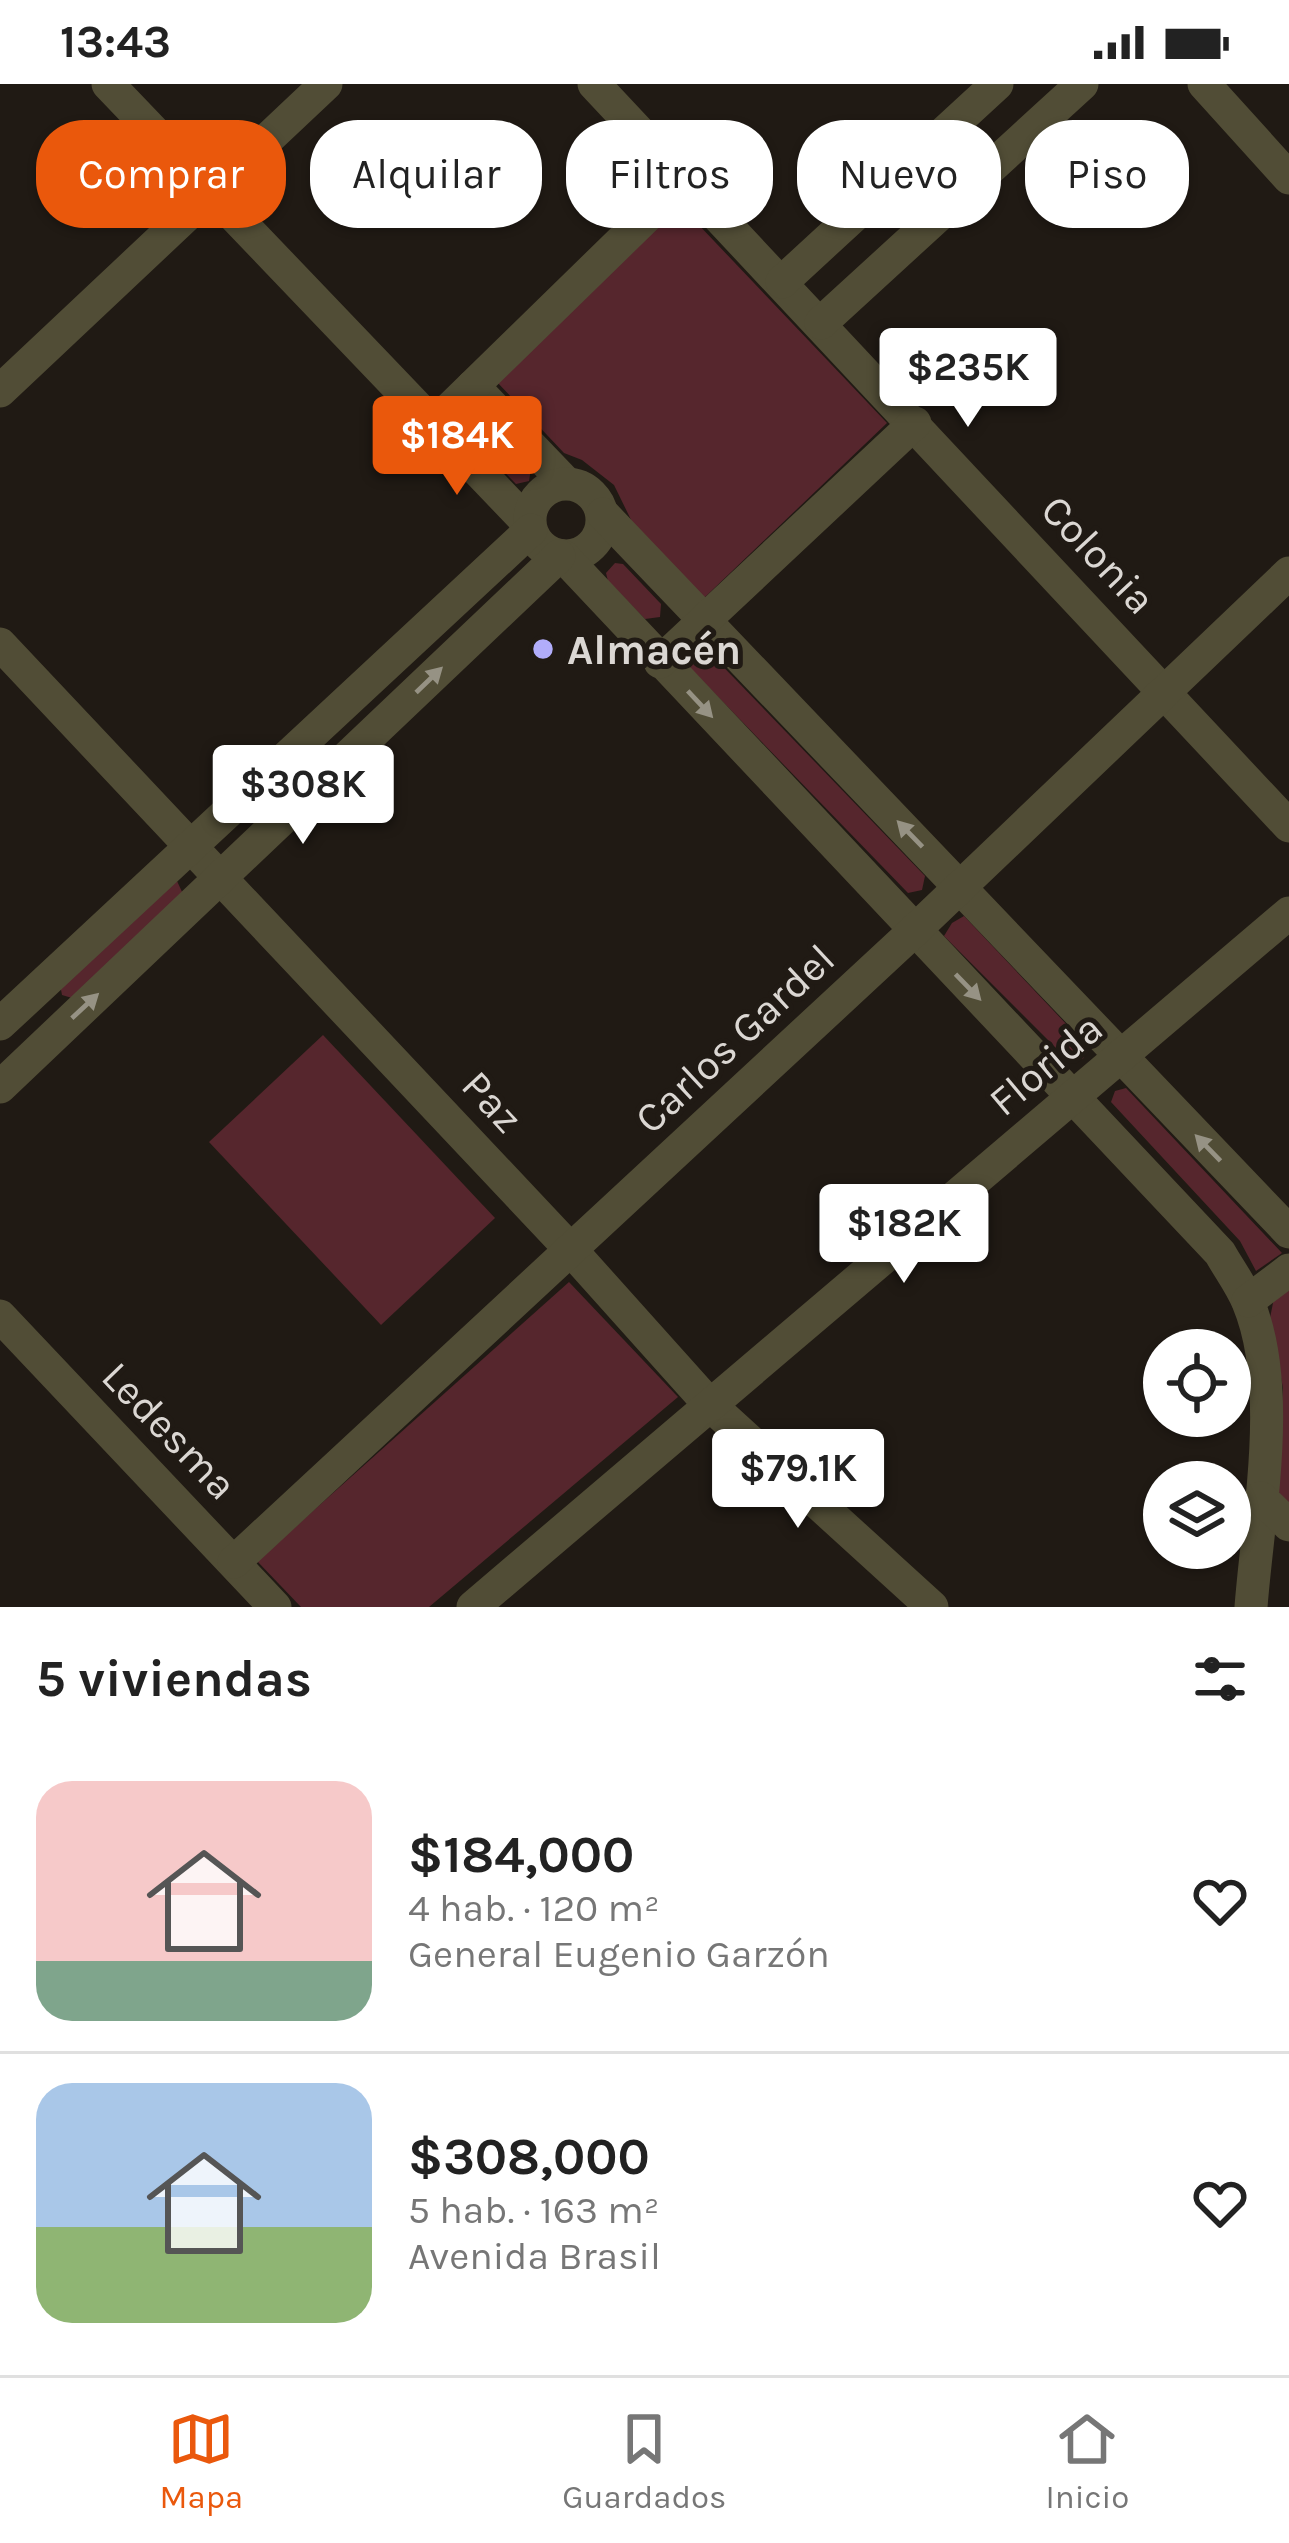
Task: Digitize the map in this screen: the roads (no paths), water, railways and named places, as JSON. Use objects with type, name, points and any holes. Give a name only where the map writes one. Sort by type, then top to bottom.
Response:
[{"type":"street","points":[[108,84],[141,120]]},
{"type":"street","points":[[286,121],[326,84]]},
{"type":"street","name":"Colonia","points":[[594,84],[628,120]]},
{"type":"street","points":[[782,282],[997,84]]},
{"type":"street","points":[[821,323],[1082,84]]},
{"type":"street","points":[[1204,84],[1289,178]]},
{"type":"street","points":[[0,391],[171,228]]},
{"type":"street","points":[[242,228],[434,424],[547,551],[576,556],[597,540],[602,514]]},
{"type":"street","points":[[434,424],[635,228]]},
{"type":"street","name":"Colonia","points":[[731,228],[1289,826]]},
{"type":"street","points":[[473,386],[566,483],[590,492],[602,514],[1289,1232]]},
{"type":"street","points":[[660,662],[915,423]]},
{"type":"street","points":[[0,1024],[530,527],[539,496],[566,483]]},
{"type":"street","points":[[561,556],[1220,1253],[1247,1301],[1262,1352],[1261,1498],[1251,1607]]},
{"type":"street","points":[[0,1087],[561,556]]},
{"type":"street","name":"Carlos Gardel","points":[[234,1562],[914,931],[1289,573]]},
{"type":"street","name":"Paz","points":[[0,644],[572,1250],[710,1404],[932,1607]]},
{"type":"street","name":"Florida","points":[[473,1607],[1289,913]]},
{"type":"street","points":[[1247,1301],[1289,1270]]},
{"type":"street","name":"Ledesma","points":[[0,1316],[275,1607]]},
{"type":"street","points":[[1261,1498],[1289,1525]]},
{"type":"place","name":"Almacén","points":[[543,649]]}]
